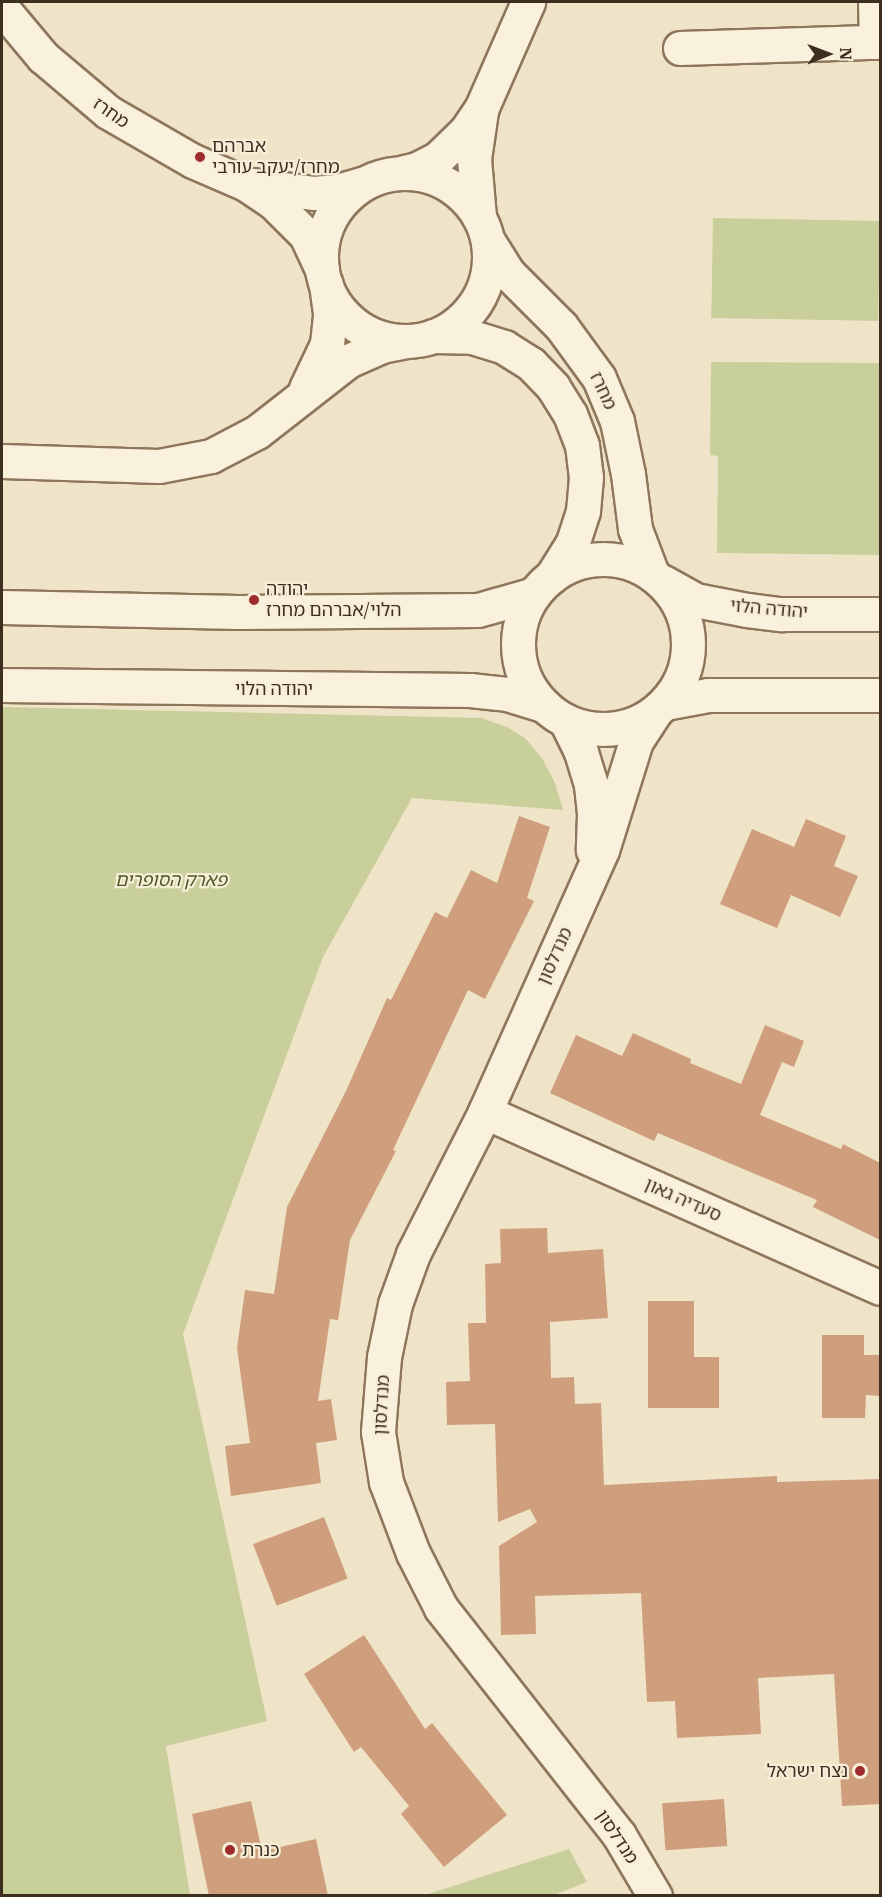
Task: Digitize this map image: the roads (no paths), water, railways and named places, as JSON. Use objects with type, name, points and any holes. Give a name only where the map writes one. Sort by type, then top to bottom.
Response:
[{"type":"street","points":[[301,396],[315,375],[327,344],[330,313],[324,278],[322,244],[330,219],[345,198],[365,183],[390,173],[417,169],[446,153],[482,107],[528,2]]},
{"type":"street","points":[[680,48],[876,42],[875,2]]},
{"type":"street","name":"מחרז","points":[[2,8],[44,57],[108,112],[193,161],[246,184],[274,203],[299,226],[312,244],[324,278]]},
{"type":"street","points":[[2,461],[141,467],[177,465],[211,456],[243,441],[272,421],[348,361],[381,346],[420,338],[456,323],[480,294],[488,269],[474,159],[482,107]]},
{"type":"street","points":[[404,172],[430,176],[454,188],[472,205],[483,229]]},
{"type":"street","name":"מחרז","points":[[246,184],[314,193],[337,191],[365,183]]},
{"type":"street","name":"מחרז","points":[[483,229],[509,274],[561,326],[599,378],[617,421],[628,474],[635,530],[658,578]]},
{"type":"street","points":[[2,607],[238,612],[478,610],[543,585],[575,563],[602,558],[629,562],[658,578],[684,615],[688,642],[685,669],[660,707],[644,719],[619,728],[591,728],[555,713],[523,672],[518,645],[522,618],[543,585],[572,544],[583,511],[582,445],[570,414],[553,387],[531,364],[504,347],[471,337],[380,337],[357,325],[339,307],[324,278]]},
{"type":"street","name":"יהודה הלוי","points":[[658,578],[695,600],[747,610],[782,614],[880,614]]},
{"type":"street","name":"יהודה הלוי","points":[[2,685],[470,690],[507,694],[555,713]]},
{"type":"street","points":[[660,707],[708,695],[880,695]]},
{"type":"street","name":"מנדלסון","points":[[655,1896],[619,1835],[441,1608],[413,1553],[386,1482],[378,1432],[384,1357],[395,1304],[413,1254],[485,1112],[590,876],[617,807],[636,741],[660,707]]},
{"type":"street","name":"מנדלסון","points":[[555,713],[581,752],[591,785],[594,837],[590,876]]},
{"type":"street","name":"סעדיה גאון","points":[[485,1112],[880,1288]]},
{"type":"place","name":"אברהם מחרז/יעקב עורבי","points":[[200,157]]},
{"type":"place","name":"יהודה הלוי/אברהם מחרז","points":[[254,600]]},
{"type":"place","name":"נצח ישראל","points":[[860,1771]]},
{"type":"place","name":"כנרת","points":[[230,1850]]},
{"type":"park label","name":"פארק הסופרים","points":[[171,880]]}]
